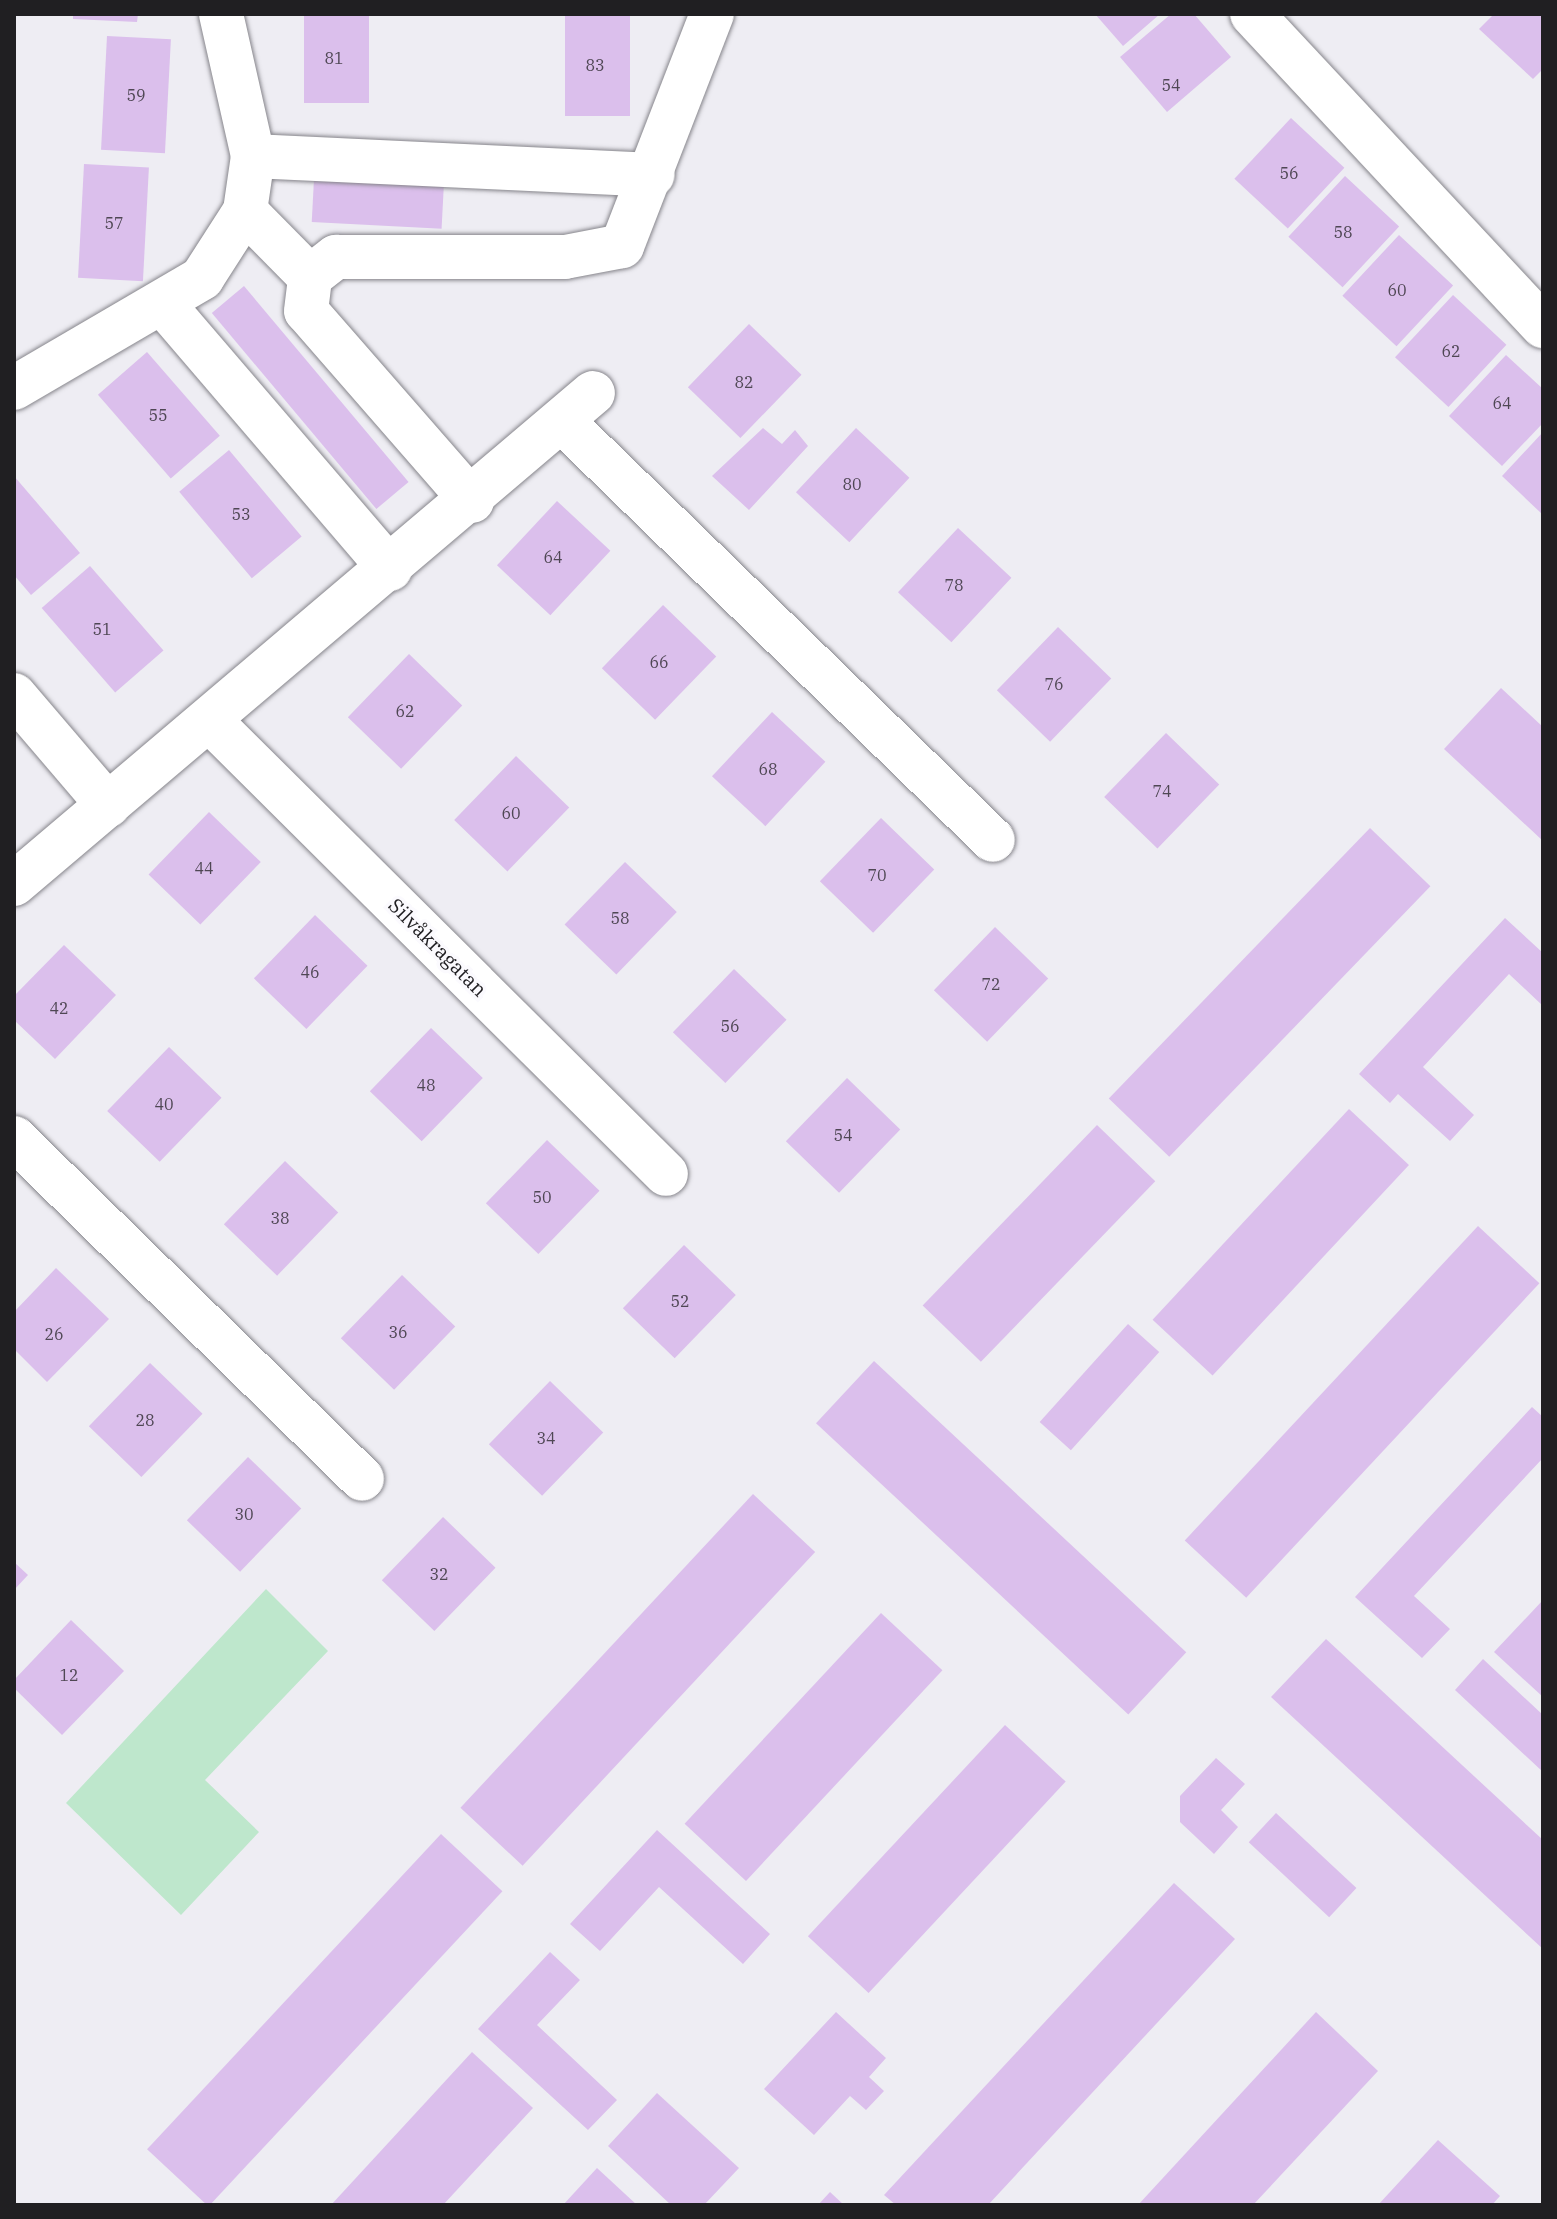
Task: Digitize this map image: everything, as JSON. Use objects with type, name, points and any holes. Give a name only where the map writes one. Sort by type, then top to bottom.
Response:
[{"type":"street","points":[[14,388],[163,304],[202,278],[245,211],[253,156],[221,14]]},
{"type":"street","points":[[472,501],[306,311],[310,277],[336,257],[565,257],[622,246],[653,175],[712,14]]},
{"type":"street","points":[[1262,17],[1543,326]]},
{"type":"street","points":[[253,156],[653,175]]},
{"type":"street","points":[[245,211],[310,277]]},
{"type":"street","points":[[163,304],[390,569]]},
{"type":"street","points":[[14,884],[579,408],[993,840]]},
{"type":"street","points":[[14,695],[108,805]]},
{"type":"street","name":"Silvåkragatan","points":[[209,720],[666,1174]]},
{"type":"street","points":[[14,1138],[362,1479]]},
{"type":"green space","points":[[266,1589],[328,1651],[205,1780],[259,1832],[181,1915],[66,1803]]},
{"type":"building","points":[[73,14],[138,14],[137,22],[73,19]]},
{"type":"building","points":[[304,14],[369,14],[369,103],[304,103]]},
{"type":"building","points":[[565,14],[630,14],[630,116],[565,116]]},
{"type":"building","points":[[1095,14],[1160,14],[1123,46]]},
{"type":"building","points":[[1171,14],[1194,14],[1231,57],[1167,112],[1120,57]]},
{"type":"building","points":[[1494,14],[1543,14],[1543,69],[1533,79],[1479,29]]},
{"type":"building","points":[[107,36],[171,39],[165,153],[101,150]]},
{"type":"building","points":[[1291,118],[1344,168],[1288,228],[1234,179]]},
{"type":"building","points":[[84,164],[149,167],[143,281],[78,278]]},
{"type":"building","points":[[1345,176],[1399,226],[1343,287],[1288,237]]},
{"type":"building","points":[[314,179],[444,186],[442,229],[312,222]]},
{"type":"building","points":[[1399,235],[1453,285],[1397,346],[1342,296]]},
{"type":"building","points":[[244,286],[409,482],[376,509],[212,313]]},
{"type":"building","points":[[1453,295],[1506,345],[1448,407],[1395,357]]},
{"type":"building","points":[[749,324],[802,375],[740,438],[688,387]]},
{"type":"building","points":[[147,352],[220,436],[171,478],[98,395]]},
{"type":"building","points":[[1506,355],[1543,389],[1543,423],[1502,466],[1449,416]]},
{"type":"building","points":[[763,428],[782,444],[795,430],[808,446],[749,510],[712,476]]},
{"type":"building","points":[[856,428],[909,478],[849,542],[796,492]]},
{"type":"building","points":[[1543,432],[1543,515],[1502,476]]},
{"type":"building","points":[[229,450],[302,537],[252,578],[179,492]]},
{"type":"building","points":[[14,476],[80,553],[31,595],[14,575]]},
{"type":"building","points":[[557,501],[610,551],[550,615],[497,565]]},
{"type":"building","points":[[958,528],[1011,578],[951,642],[898,592]]},
{"type":"building","points":[[90,566],[163,651],[115,693],[42,608]]},
{"type":"building","points":[[663,605],[716,656],[655,720],[602,668]]},
{"type":"building","points":[[1058,627],[1111,678],[1050,742],[997,690]]},
{"type":"building","points":[[409,654],[462,705],[401,769],[348,717]]},
{"type":"building","points":[[1501,688],[1543,727],[1543,841],[1444,749]]},
{"type":"building","points":[[772,712],[825,762],[765,826],[712,776]]},
{"type":"building","points":[[1166,733],[1219,784],[1157,848],[1104,797]]},
{"type":"building","points":[[516,756],[569,807],[507,871],[454,820]]},
{"type":"building","points":[[209,812],[261,862],[200,925],[149,875]]},
{"type":"building","points":[[881,818],[934,869],[873,933],[820,881]]},
{"type":"building","points":[[1370,828],[1430,886],[1169,1157],[1109,1098]]},
{"type":"building","points":[[625,862],[677,912],[616,975],[565,925]]},
{"type":"building","points":[[315,915],[368,966],[306,1029],[254,978]]},
{"type":"building","points":[[1505,918],[1543,953],[1543,1006],[1509,974],[1423,1067],[1474,1115],[1450,1141],[1398,1094],[1390,1103],[1359,1074]]},
{"type":"building","points":[[995,927],[1048,978],[987,1042],[934,990]]},
{"type":"building","points":[[64,945],[116,995],[55,1059],[14,1020],[14,996]]},
{"type":"building","points":[[734,969],[787,1020],[725,1083],[673,1032]]},
{"type":"building","points":[[431,1028],[483,1078],[422,1141],[370,1091]]},
{"type":"building","points":[[169,1047],[222,1098],[160,1162],[107,1111]]},
{"type":"building","points":[[847,1078],[900,1129],[839,1193],[786,1141]]},
{"type":"building","points":[[1349,1109],[1409,1165],[1213,1376],[1153,1320]]},
{"type":"building","points":[[1097,1125],[1155,1181],[981,1362],[923,1306]]},
{"type":"building","points":[[547,1140],[600,1191],[538,1254],[486,1203]]},
{"type":"building","points":[[285,1161],[338,1212],[277,1276],[224,1224]]},
{"type":"building","points":[[1478,1226],[1539,1283],[1246,1598],[1185,1540]]},
{"type":"building","points":[[684,1245],[736,1295],[675,1358],[623,1308]]},
{"type":"building","points":[[56,1268],[109,1319],[47,1382],[14,1349],[14,1312]]},
{"type":"building","points":[[402,1275],[455,1326],[394,1390],[341,1338]]},
{"type":"building","points":[[1128,1324],[1159,1352],[1071,1450],[1040,1422]]},
{"type":"building","points":[[874,1361],[1186,1652],[1128,1714],[816,1423]]},
{"type":"building","points":[[150,1363],[203,1414],[141,1477],[89,1426]]},
{"type":"building","points":[[550,1381],[603,1432],[542,1496],[489,1444]]},
{"type":"building","points":[[1532,1407],[1543,1417],[1543,1458],[1414,1596],[1450,1629],[1422,1658],[1355,1597]]},
{"type":"building","points":[[248,1457],[301,1508],[240,1572],[187,1520]]},
{"type":"building","points":[[753,1494],[815,1552],[523,1866],[460,1808]]},
{"type":"building","points":[[443,1517],[496,1568],[434,1631],[382,1580]]},
{"type":"building","points":[[14,1562],[28,1575],[14,1590]]},
{"type":"building","points":[[1543,1600],[1543,1697],[1494,1652]]},
{"type":"building","points":[[881,1613],[942,1670],[746,1881],[685,1824]]},
{"type":"building","points":[[71,1620],[124,1671],[62,1735],[14,1688],[14,1680]]},
{"type":"building","points":[[1326,1639],[1543,1840],[1543,1949],[1271,1697]]},
{"type":"building","points":[[1483,1659],[1543,1715],[1543,1772],[1455,1690]]},
{"type":"building","points":[[1005,1725],[1066,1782],[869,1993],[808,1936]]},
{"type":"building","points":[[1216,1758],[1245,1784],[1221,1810],[1238,1827],[1214,1854],[1180,1822],[1180,1796]]},
{"type":"building","points":[[1276,1813],[1356,1888],[1329,1917],[1249,1842]]},
{"type":"building","points":[[657,1830],[770,1934],[743,1964],[659,1887],[600,1951],[570,1924]]},
{"type":"building","points":[[441,1834],[502,1891],[210,2205],[147,2149]]},
{"type":"building","points":[[1174,1883],[1235,1939],[988,2205],[896,2205],[884,2195]]},
{"type":"building","points":[[550,1952],[580,1980],[537,2025],[617,2100],[588,2130],[478,2029]]},
{"type":"building","points":[[836,2012],[886,2058],[869,2077],[884,2091],[866,2110],[850,2096],[814,2135],[764,2089]]},
{"type":"building","points":[[1316,2012],[1378,2071],[1253,2205],[1138,2205]]},
{"type":"building","points":[[472,2052],[533,2108],[443,2205],[331,2205]]},
{"type":"building","points":[[657,2093],[739,2168],[704,2205],[671,2205],[608,2146]]},
{"type":"building","points":[[1438,2140],[1500,2196],[1492,2205],[1378,2205]]},
{"type":"building","points":[[597,2168],[637,2205],[563,2205]]},
{"type":"building","points":[[830,2192],[844,2205],[818,2205]]}]
